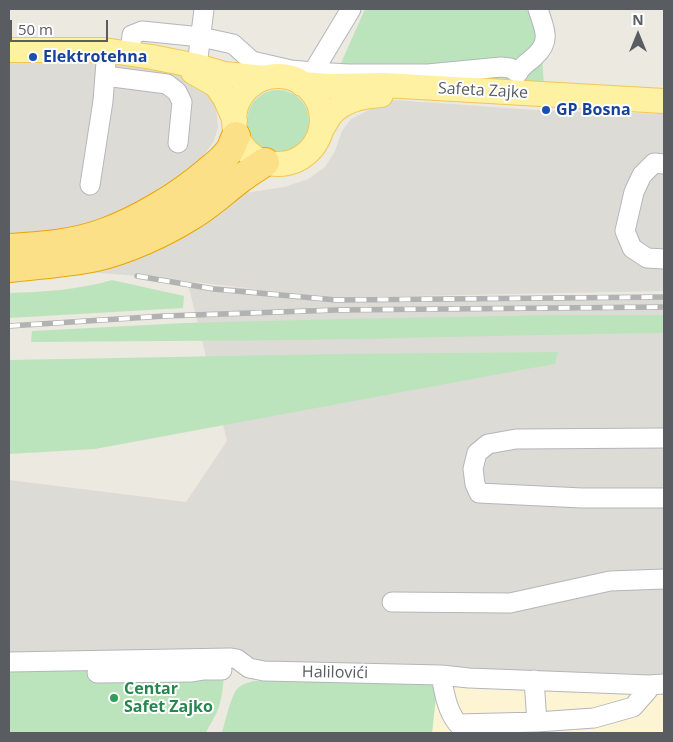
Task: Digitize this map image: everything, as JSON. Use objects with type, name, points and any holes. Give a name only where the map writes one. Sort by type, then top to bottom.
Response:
[{"type":"highway","points":[[9,248],[42,246],[76,240],[102,234],[130,221],[192,185],[222,160],[230,149],[235,128]]},
{"type":"highway","points":[[9,268],[46,265],[97,257],[140,242],[176,225],[192,215],[240,178],[265,162]]},
{"type":"main road","name":"Safeta Zajke","points":[[9,50],[104,50],[197,66],[224,74],[296,74],[329,86],[384,85],[524,71],[664,101]]},
{"type":"main road","name":"Safeta Zajke","points":[[174,62],[216,85],[225,98],[235,128],[249,153],[265,162],[279,164],[294,162],[306,154],[316,144],[321,130],[332,113],[346,103],[363,96],[386,94],[664,109]]},
{"type":"main road","points":[[235,128],[238,102],[250,87],[257,82],[296,74],[315,96],[319,104],[322,112],[321,130]]},
{"type":"street","points":[[197,66],[204,9]]},
{"type":"street","points":[[296,74],[351,9]]},
{"type":"street","points":[[130,53],[132,35],[142,31],[201,36],[233,44],[252,60],[296,74],[424,62],[524,71],[544,46],[545,33],[538,9]]},
{"type":"street","points":[[90,185],[103,102],[106,62],[104,50]]},
{"type":"street","points":[[105,76],[167,84],[177,92],[182,102],[178,143]]},
{"type":"street","points":[[664,164],[654,163],[642,175],[634,192],[626,231],[632,248],[647,258],[664,259]]},
{"type":"street","points":[[664,438],[516,439],[488,444],[477,453],[473,469],[475,484],[479,493],[582,498],[664,498]]},
{"type":"street","points":[[392,602],[510,603],[610,581],[664,579]]},
{"type":"street","name":"Halilovići","points":[[9,662],[231,658],[237,659],[240,666],[264,671],[441,675],[469,678],[657,684]]},
{"type":"street","points":[[9,674],[192,672],[240,666]]},
{"type":"street","points":[[441,675],[443,690],[452,718],[458,724],[594,718],[633,707],[648,690],[657,684]]},
{"type":"street","points":[[534,680],[537,722]]},
{"type":"shaded area","points":[[76,49],[183,74],[209,92],[216,108],[218,127],[214,141],[204,155],[245,193],[284,187],[308,179],[325,167],[335,151],[342,131],[351,119],[395,100],[536,110],[664,114],[664,291],[360,297],[664,299],[664,679],[9,662],[9,480],[186,502],[227,441],[188,284],[257,289],[75,271],[9,250],[9,50]]},
{"type":"shaded area","points":[[438,679],[664,680],[664,732],[432,733]]},
{"type":"green space","points":[[365,9],[539,9],[544,87],[333,81]]},
{"type":"green space","points":[[278,90],[290,92],[300,99],[307,109],[309,121],[307,133],[300,143],[290,150],[278,152],[266,150],[256,143],[249,133],[247,121],[249,109],[256,99],[266,92]]},
{"type":"green space","points":[[112,280],[184,296],[183,308],[9,318],[9,293],[73,288]]},
{"type":"green space","points":[[557,315],[664,315],[664,333],[303,340],[31,342],[32,331],[185,323]]},
{"type":"green space","points":[[558,352],[555,364],[95,449],[9,454],[9,360]]},
{"type":"green space","name":"Centar Safet Zajko","points":[[224,664],[221,700],[206,733],[9,733],[9,665]]},
{"type":"green space","points":[[438,679],[432,733],[222,733],[235,691],[253,681]]},
{"type":"railway","points":[[137,276],[214,289],[336,300],[664,297]]},
{"type":"railway","points":[[9,326],[165,316],[336,310],[664,307]]},
{"type":"place","name":"Elektrotehna","points":[[33,57]]},
{"type":"place","name":"GP Bosna","points":[[546,110]]},
{"type":"place","name":"Centar Safet Zajko","points":[[114,698]]}]
